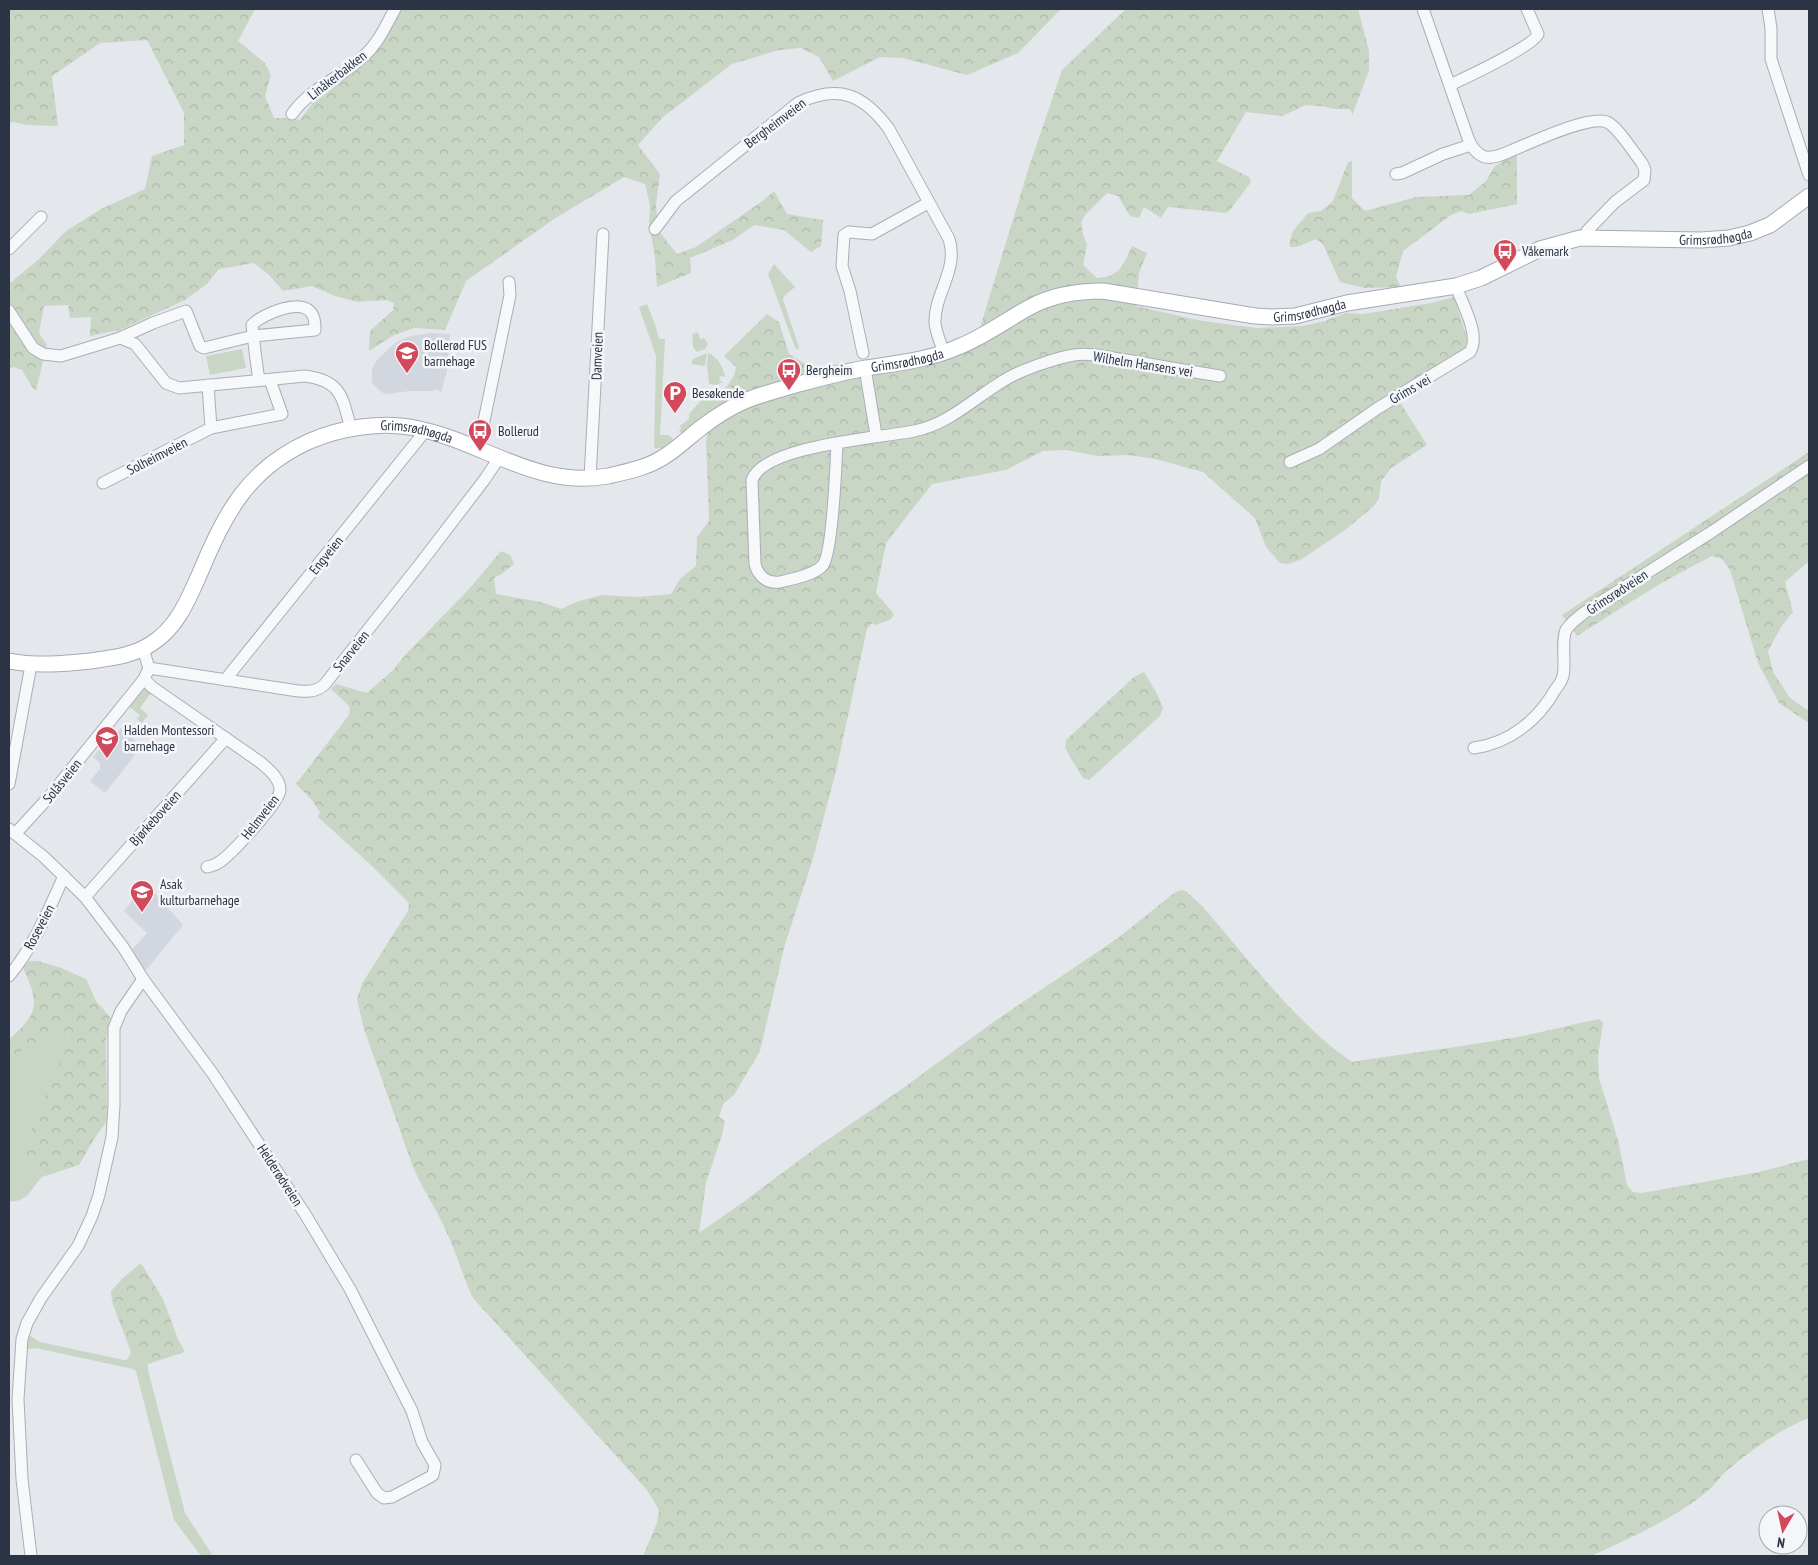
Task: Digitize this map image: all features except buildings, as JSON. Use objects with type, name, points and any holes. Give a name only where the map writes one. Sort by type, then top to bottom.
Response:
[{"type":"main road","name":"Grimsrødhøgda","points":[[9,661],[31,665],[48,665],[118,657],[143,649],[168,630],[179,616],[219,530],[245,488],[283,456],[309,442],[350,429],[392,425],[412,427],[426,430],[540,473],[554,476],[590,478],[607,476],[637,469],[662,458],[712,420],[750,399],[836,374],[915,361],[944,353],[976,339],[1031,306],[1060,296],[1087,291],[1103,291],[1239,314],[1272,317],[1295,316],[1347,303],[1456,286],[1480,278],[1540,249],[1588,237],[1656,241],[1729,238],[1750,233],[1770,225],[1809,196]]},
{"type":"street","name":"Linåkerbakken","points":[[292,114],[298,105],[317,89],[366,54],[383,33],[394,9]]},
{"type":"street","points":[[1423,9],[1471,144],[1480,155],[1491,158],[1496,157],[1552,134],[1594,121],[1602,121],[1611,125],[1642,163],[1645,176],[1642,184],[1615,202],[1604,212],[1587,231],[1588,237]]},
{"type":"street","points":[[1450,85],[1536,40],[1538,34],[1527,9]]},
{"type":"street","points":[[1768,9],[1771,28],[1771,60],[1809,176]]},
{"type":"street","name":"Bergheimveien","points":[[655,229],[676,201],[790,108],[812,96],[829,93],[853,97],[880,117],[890,131],[951,246],[950,268],[938,306],[935,324],[944,353]]},
{"type":"street","points":[[1396,174],[1471,144]]},
{"type":"street","points":[[863,353],[850,291],[842,266],[844,234],[849,232],[872,234],[928,203]]},
{"type":"street","points":[[9,249],[41,217]]},
{"type":"street","name":"Damveien","points":[[590,478],[604,234]]},
{"type":"street","points":[[478,450],[510,295],[509,282]]},
{"type":"street","name":"Grims vei","points":[[1290,462],[1319,449],[1378,408],[1470,352],[1474,345],[1474,333],[1456,286]]},
{"type":"street","points":[[9,311],[33,348],[43,354],[52,356],[61,356],[120,338],[186,311],[202,348],[253,336],[315,330],[312,314],[307,309],[296,306],[280,310],[253,323],[253,336]]},
{"type":"street","name":"Solheimveien","points":[[104,483],[211,428],[282,414],[264,380],[253,336]]},
{"type":"street","points":[[120,338],[135,344],[166,383],[170,385],[185,388],[305,376],[320,378],[329,382],[343,400],[350,429]]},
{"type":"street","name":"Wilhelm Hansens vei","points":[[837,443],[830,540],[827,557],[823,565],[815,571],[780,582],[771,582],[764,579],[758,573],[755,564],[752,485],[754,474],[763,467],[789,455],[805,449],[876,435],[915,431],[936,424],[1010,376],[1075,355],[1097,356],[1220,376]]},
{"type":"street","points":[[865,368],[876,435]]},
{"type":"street","points":[[208,385],[211,428]]},
{"type":"street","name":"Engveien","points":[[225,680],[426,430]]},
{"type":"street","name":"Snarveien","points":[[147,674],[225,680],[307,692],[321,687],[411,576],[499,458]]},
{"type":"street","name":"Grimsrødveien","points":[[1474,748],[1495,744],[1510,736],[1525,726],[1546,706],[1563,677],[1565,631],[1585,612],[1713,531],[1809,466]]},
{"type":"street","points":[[143,649],[147,674]]},
{"type":"street","points":[[9,784],[31,665]]},
{"type":"street","name":"Helmveien","points":[[147,674],[161,695],[267,768],[278,783],[280,793],[269,810],[227,856],[220,862],[207,867]]},
{"type":"street","name":"Solåsveien","points":[[12,831],[48,798],[147,674]]},
{"type":"street","name":"Bjørkeboveien","points":[[85,897],[226,738]]},
{"type":"street","name":"Helderødveien","points":[[12,831],[85,897],[123,947],[143,979],[212,1074],[295,1198],[350,1289],[412,1411],[422,1442],[435,1465],[435,1469],[430,1477],[392,1498],[384,1498],[377,1492],[356,1460]]},
{"type":"street","name":"Roseveien","points":[[9,976],[41,927],[64,876]]},
{"type":"street","points":[[31,1556],[22,1479],[18,1406],[22,1339],[27,1323],[41,1298],[78,1246],[92,1216],[99,1195],[112,1137],[114,1028],[122,1011],[143,979]]},
{"type":"shaded area","points":[[431,333],[450,334],[447,371],[441,392],[436,389],[433,391],[386,394],[381,392],[372,383],[372,368],[378,359],[395,343],[410,336]]},
{"type":"shaded area","points":[[121,728],[142,746],[105,793],[90,781],[100,769],[100,763],[93,757],[106,741],[108,743]]},
{"type":"shaded area","points":[[146,883],[183,925],[147,969],[143,970],[130,952],[147,933],[124,911]]},
{"type":"green space","points":[[9,9],[255,9],[238,41],[265,63],[271,75],[265,96],[274,118],[300,120],[321,92],[364,65],[388,35],[401,9],[1061,9],[1018,53],[967,75],[903,58],[880,57],[833,81],[819,57],[801,48],[779,50],[732,64],[663,117],[638,145],[660,174],[656,204],[658,230],[677,254],[696,247],[774,191],[787,214],[823,220],[821,246],[811,252],[784,230],[754,225],[733,240],[690,258],[691,273],[657,287],[655,257],[649,224],[650,205],[645,184],[624,177],[554,219],[466,281],[445,330],[414,328],[394,335],[369,351],[370,331],[393,310],[394,303],[386,300],[358,302],[335,296],[312,286],[283,291],[269,275],[254,263],[219,269],[207,284],[185,300],[120,330],[90,336],[91,317],[70,318],[68,305],[44,306],[39,333],[47,345],[36,390],[32,387],[22,370],[13,367],[9,369],[9,284],[39,259],[66,231],[101,209],[145,189],[152,156],[184,145],[184,113],[147,40],[100,43],[52,76],[58,126],[9,123]]},
{"type":"green space","points":[[1126,9],[1358,9],[1369,51],[1369,70],[1352,116],[1352,112],[1349,109],[1306,105],[1282,116],[1246,112],[1217,161],[1249,177],[1251,182],[1226,213],[1168,207],[1161,218],[1144,207],[1139,218],[1130,216],[1118,196],[1107,193],[1085,215],[1081,222],[1087,245],[1083,265],[1097,278],[1111,275],[1120,269],[1132,246],[1147,253],[1139,273],[1136,306],[1202,321],[1257,328],[1302,326],[1325,321],[1346,313],[1363,314],[1431,303],[1454,297],[1473,356],[1398,399],[1427,445],[1391,468],[1381,482],[1379,498],[1374,506],[1345,530],[1302,559],[1288,564],[1280,563],[1266,547],[1255,518],[1203,472],[1155,459],[1129,455],[1098,456],[1066,450],[1043,451],[1006,470],[932,484],[886,543],[876,593],[894,614],[891,619],[876,625],[872,623],[867,629],[836,771],[812,862],[785,944],[760,1051],[734,1095],[723,1104],[719,1117],[725,1121],[706,1183],[699,1233],[992,1023],[1118,938],[1174,893],[1181,890],[1186,891],[1202,906],[1254,968],[1311,1029],[1352,1062],[1496,1041],[1600,1019],[1603,1023],[1598,1056],[1599,1078],[1618,1140],[1627,1185],[1633,1192],[1642,1193],[1759,1172],[1809,1159],[1809,1418],[1777,1434],[1747,1454],[1726,1471],[1711,1488],[1684,1509],[1654,1526],[1591,1556],[643,1556],[657,1523],[659,1510],[647,1490],[473,1298],[447,1233],[413,1167],[363,1026],[357,998],[363,982],[408,911],[409,903],[318,817],[320,812],[312,800],[296,784],[349,715],[350,707],[331,689],[336,684],[367,693],[393,670],[470,588],[501,551],[510,555],[514,564],[494,578],[496,594],[541,602],[561,609],[579,601],[602,595],[637,597],[671,594],[680,579],[696,566],[697,537],[709,521],[706,441],[711,412],[730,391],[736,367],[724,356],[767,314],[779,322],[789,354],[816,371],[826,366],[935,349],[980,328],[1029,167],[1062,70]]},
{"type":"green space","points":[[1517,154],[1517,204],[1469,214],[1461,211],[1451,215],[1403,251],[1396,277],[1401,287],[1365,288],[1340,282],[1323,244],[1316,239],[1297,247],[1290,247],[1291,236],[1295,228],[1308,213],[1321,211],[1333,201],[1348,162],[1352,161],[1352,198],[1365,211],[1416,197],[1469,195],[1486,181],[1495,166]]},
{"type":"green space","points":[[774,264],[795,287],[784,296],[783,300],[799,347],[798,350],[795,347],[768,274]]},
{"type":"green space","points":[[647,304],[659,339],[665,339],[660,435],[669,435],[674,441],[662,448],[654,448],[656,356],[639,307]]},
{"type":"green space","points":[[698,332],[700,339],[704,338],[708,344],[705,349],[697,352],[693,347],[692,334]]},
{"type":"green space","points":[[242,349],[246,368],[210,375],[206,356]]},
{"type":"green space","points":[[707,353],[705,366],[691,364],[693,359]]},
{"type":"green space","points":[[708,353],[717,359],[724,373],[725,377],[720,376],[719,380],[723,382],[717,385],[709,384]]},
{"type":"green space","points":[[734,376],[743,391],[683,434],[679,431],[680,426],[689,419],[689,414],[703,398],[719,395]]},
{"type":"green space","points":[[1809,452],[1809,561],[1785,582],[1793,612],[1781,627],[1768,651],[1773,672],[1790,698],[1809,711],[1809,723],[1779,703],[1758,663],[1730,570],[1722,559],[1712,556],[1677,574],[1577,636],[1562,615]]},
{"type":"green space","points":[[1144,672],[1163,708],[1160,716],[1089,780],[1083,778],[1065,748],[1066,740],[1134,677]]},
{"type":"green space","points":[[142,686],[151,693],[140,708],[148,715],[142,723],[137,719],[140,715],[127,705]]},
{"type":"green space","points":[[29,961],[38,961],[61,968],[86,979],[96,1001],[110,1017],[106,1039],[107,1121],[79,1165],[42,1177],[27,1163],[26,1147],[37,1115],[68,1043],[67,1032],[58,1029],[9,1058],[9,1039],[27,1022],[34,1007],[32,990],[23,968]]},
{"type":"green space","points":[[58,1028],[67,1032],[68,1043],[55,1076],[37,1172],[42,1177],[25,1197],[20,1200],[9,1201],[9,1058]]},
{"type":"green space","points":[[141,1263],[163,1299],[185,1352],[148,1364],[131,1352],[112,1302],[111,1291]]},
{"type":"green space","points":[[27,1334],[40,1342],[124,1360],[127,1360],[131,1352],[148,1364],[185,1513],[213,1556],[201,1556],[174,1520],[136,1371],[36,1348],[28,1349],[25,1352]]},
{"type":"place","name":"Våkemark","points":[[1505,272]]},
{"type":"place","name":"Bollerød FUS barnehage","points":[[407,374]]},
{"type":"place","name":"Bergheim","points":[[789,391]]},
{"type":"place","name":"Besøkende","points":[[675,414]]},
{"type":"place","name":"Bollerud","points":[[480,452]]},
{"type":"place","name":"Halden Montessori barnehage","points":[[107,759]]},
{"type":"place","name":"Asak kulturbarnehage","points":[[142,913]]}]
